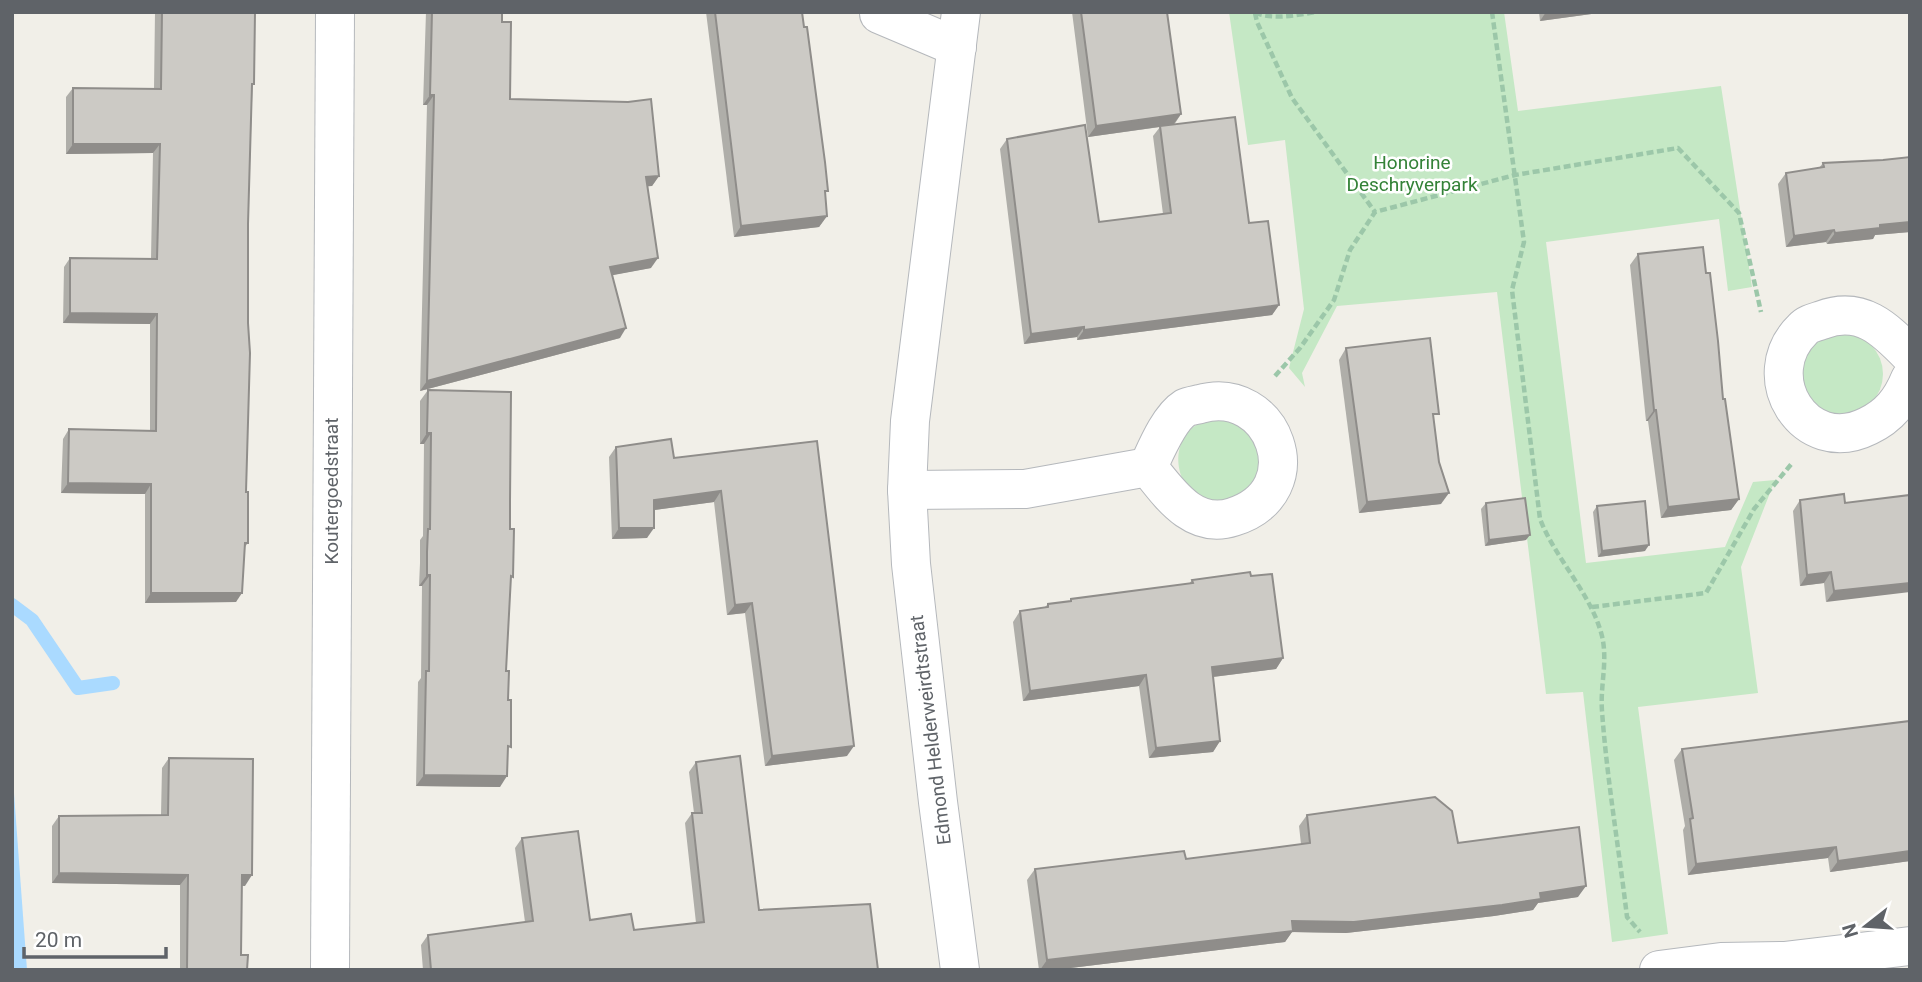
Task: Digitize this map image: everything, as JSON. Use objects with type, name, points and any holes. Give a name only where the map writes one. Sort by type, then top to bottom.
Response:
[{"type":"street","name":"Koutergoedstraat","points":[[330,970],[335,12]]},
{"type":"street","name":"Edmond Helderweirdtstraat","points":[[879,12],[879,15],[959,29],[910,421],[907,490],[911,564],[960,970]]},
{"type":"street","points":[[1910,355],[1877,323],[1852,316],[1832,316],[1804,327],[1786,351],[1784,385],[1797,414],[1823,431],[1852,434],[1883,419],[1903,396],[1910,379]]},
{"type":"street","points":[[1215,399],[1247,407],[1271,430],[1279,466],[1272,490],[1251,511],[1225,520],[1197,517],[1175,501],[1148,467],[1166,432],[1185,408],[1215,399]]},
{"type":"street","points":[[907,490],[1025,489],[1148,467]]},
{"type":"street","points":[[1665,969],[1721,962],[1784,961],[1910,946]]},
{"type":"path","points":[[1255,12],[1266,17],[1278,17],[1316,12]]},
{"type":"path","points":[[1255,12],[1257,22],[1292,98],[1375,212]]},
{"type":"path","points":[[1492,12],[1524,242],[1513,290],[1541,519],[1549,540],[1592,607],[1602,636],[1606,660],[1601,707],[1627,917],[1665,969]]},
{"type":"path","points":[[1247,407],[1300,348],[1334,300],[1350,250],[1375,212],[1515,175],[1678,148],[1739,213],[1762,315],[1786,351]]},
{"type":"path","points":[[1592,607],[1706,593],[1754,509],[1796,457],[1823,431]]},
{"type":"green space","name":"Honorine Deschryverpark","points":[[1229,12],[1504,12],[1518,111],[1721,86],[1752,287],[1728,291],[1719,219],[1546,242],[1586,563],[1725,547],[1753,482],[1775,480],[1741,567],[1758,693],[1638,707],[1668,934],[1612,942],[1583,692],[1546,694],[1497,292],[1337,306],[1302,373],[1305,387],[1289,368],[1304,309],[1285,140],[1248,145]]},
{"type":"green space","points":[[1842,333],[1858,336],[1871,345],[1880,358],[1883,374],[1880,390],[1871,403],[1858,412],[1842,415],[1826,412],[1813,403],[1804,390],[1801,374],[1804,358],[1813,345],[1826,336]]},
{"type":"green space","points":[[1213,419],[1229,419],[1255,439],[1258,457],[1259,471],[1253,483],[1224,501],[1209,501],[1196,496],[1181,474],[1178,460],[1180,446],[1187,434],[1200,423]]},
{"type":"water","points":[[12,766],[27,970],[12,970]]},
{"type":"building","points":[[162,12],[255,12],[248,224],[248,543],[245,543],[242,593],[151,593],[151,484],[68,483],[69,429],[156,431],[157,314],[70,313],[70,258],[157,259],[160,144],[73,144],[73,88],[161,89]]},
{"type":"building","points":[[432,12],[502,12],[502,22],[511,22],[510,99],[628,102],[651,99],[659,176],[646,177],[658,258],[610,267],[626,328],[427,381],[434,95],[430,95]]},
{"type":"building","points":[[715,12],[802,12],[804,27],[807,27],[825,162],[827,216],[741,226]]},
{"type":"building","points":[[1081,12],[1167,12],[1181,114],[1096,126]]},
{"type":"building","points":[[1235,117],[1249,223],[1268,221],[1279,305],[1084,330],[1084,327],[1031,334],[1007,139],[1085,125],[1099,222],[1171,213],[1160,126]]},
{"type":"building","points":[[1910,157],[1910,222],[1880,225],[1880,228],[1835,233],[1834,230],[1794,236],[1786,173],[1824,167],[1823,163]]},
{"type":"building","points":[[1703,247],[1706,273],[1710,273],[1723,399],[1739,499],[1668,507],[1654,410],[1638,254]]},
{"type":"building","points":[[1430,338],[1439,414],[1433,414],[1439,462],[1449,493],[1367,502],[1346,348]]},
{"type":"building","points":[[428,390],[511,392],[510,529],[514,529],[506,671],[509,671],[508,700],[511,700],[511,747],[508,746],[507,776],[424,775],[430,575],[427,575],[431,433],[427,433]]},
{"type":"building","points":[[671,439],[674,458],[817,441],[854,746],[772,756],[752,603],[735,605],[721,491],[654,500],[654,528],[619,528],[616,447]]},
{"type":"building","points":[[1844,494],[1845,503],[1910,495],[1910,583],[1834,591],[1831,572],[1807,575],[1800,500]]},
{"type":"building","points":[[1525,498],[1530,535],[1489,540],[1486,503]]},
{"type":"building","points":[[1645,501],[1649,545],[1602,551],[1597,506]]},
{"type":"building","points":[[1250,572],[1251,576],[1272,574],[1283,658],[1212,667],[1220,741],[1156,748],[1146,675],[1030,691],[1020,611],[1048,607],[1048,604],[1071,599],[1193,583],[1192,580]]},
{"type":"building","points":[[1910,721],[1910,851],[1838,861],[1836,847],[1696,864],[1690,819],[1693,818],[1682,749]]},
{"type":"building","points":[[740,756],[759,910],[870,904],[878,970],[431,970],[428,935],[533,921],[522,838],[578,831],[590,920],[631,914],[634,930],[704,922],[692,813],[702,813],[696,762]]},
{"type":"building","points":[[169,758],[253,759],[252,875],[242,875],[241,955],[248,955],[247,970],[187,970],[188,875],[59,873],[59,816],[168,815]]},
{"type":"building","points":[[1435,797],[1452,811],[1458,843],[1579,827],[1586,886],[1540,893],[1541,899],[1502,905],[1354,922],[1292,921],[1293,931],[1047,960],[1035,869],[1184,851],[1186,859],[1310,843],[1307,815]]},
{"type":"waterway","points":[[12,605],[32,620],[78,688],[113,683]]}]
